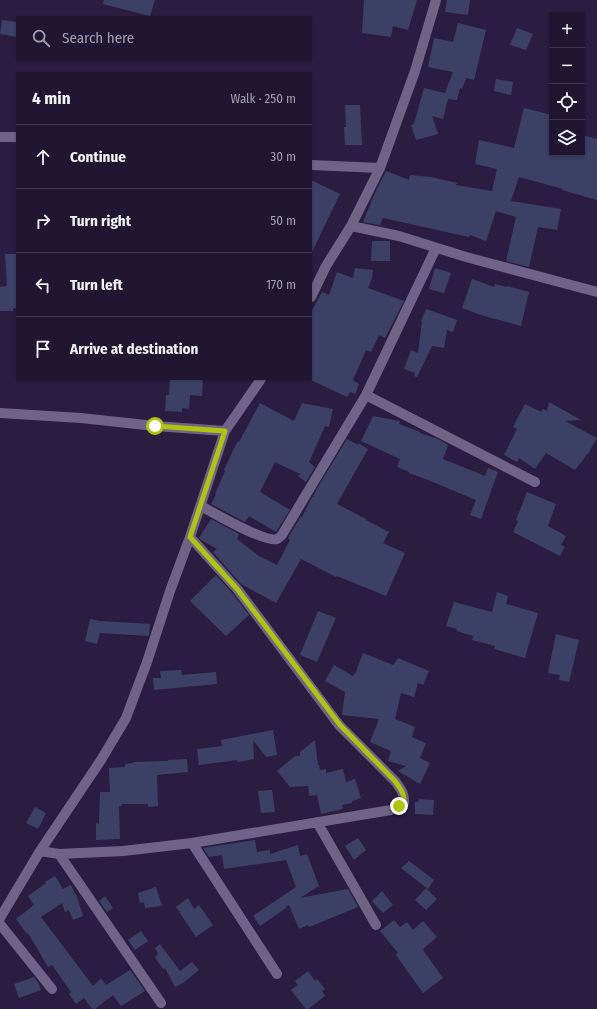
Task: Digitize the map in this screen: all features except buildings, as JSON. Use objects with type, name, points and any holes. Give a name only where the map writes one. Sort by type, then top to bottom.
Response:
[{"type":"street","points":[[312,295],[326,266],[351,226],[380,168],[415,71],[436,0]]},
{"type":"street","points":[[0,137],[16,137]]},
{"type":"street","points":[[312,165],[380,168]]},
{"type":"street","points":[[351,226],[399,236],[466,257],[597,292]]},
{"type":"street","points":[[201,506],[257,535],[268,539],[277,539],[282,536],[366,395],[436,248]]},
{"type":"street","points":[[0,918],[40,851],[101,760],[126,718],[201,506],[225,431],[260,380]]},
{"type":"street","points":[[366,395],[535,482]]},
{"type":"street","points":[[0,413],[81,418],[155,426],[225,431]]},
{"type":"street","points":[[40,851],[59,854],[123,851],[192,843],[391,810],[404,803],[402,790],[395,781],[340,725],[238,590],[190,537]]},
{"type":"street","points":[[317,822],[376,925]]},
{"type":"street","points":[[192,843],[277,974]]},
{"type":"street","points":[[59,854],[161,1003]]},
{"type":"street","points":[[0,924],[52,989]]},
{"type":"route","points":[[155,426],[225,431],[190,537],[238,590],[340,725],[402,790],[404,803],[399,806]]}]
